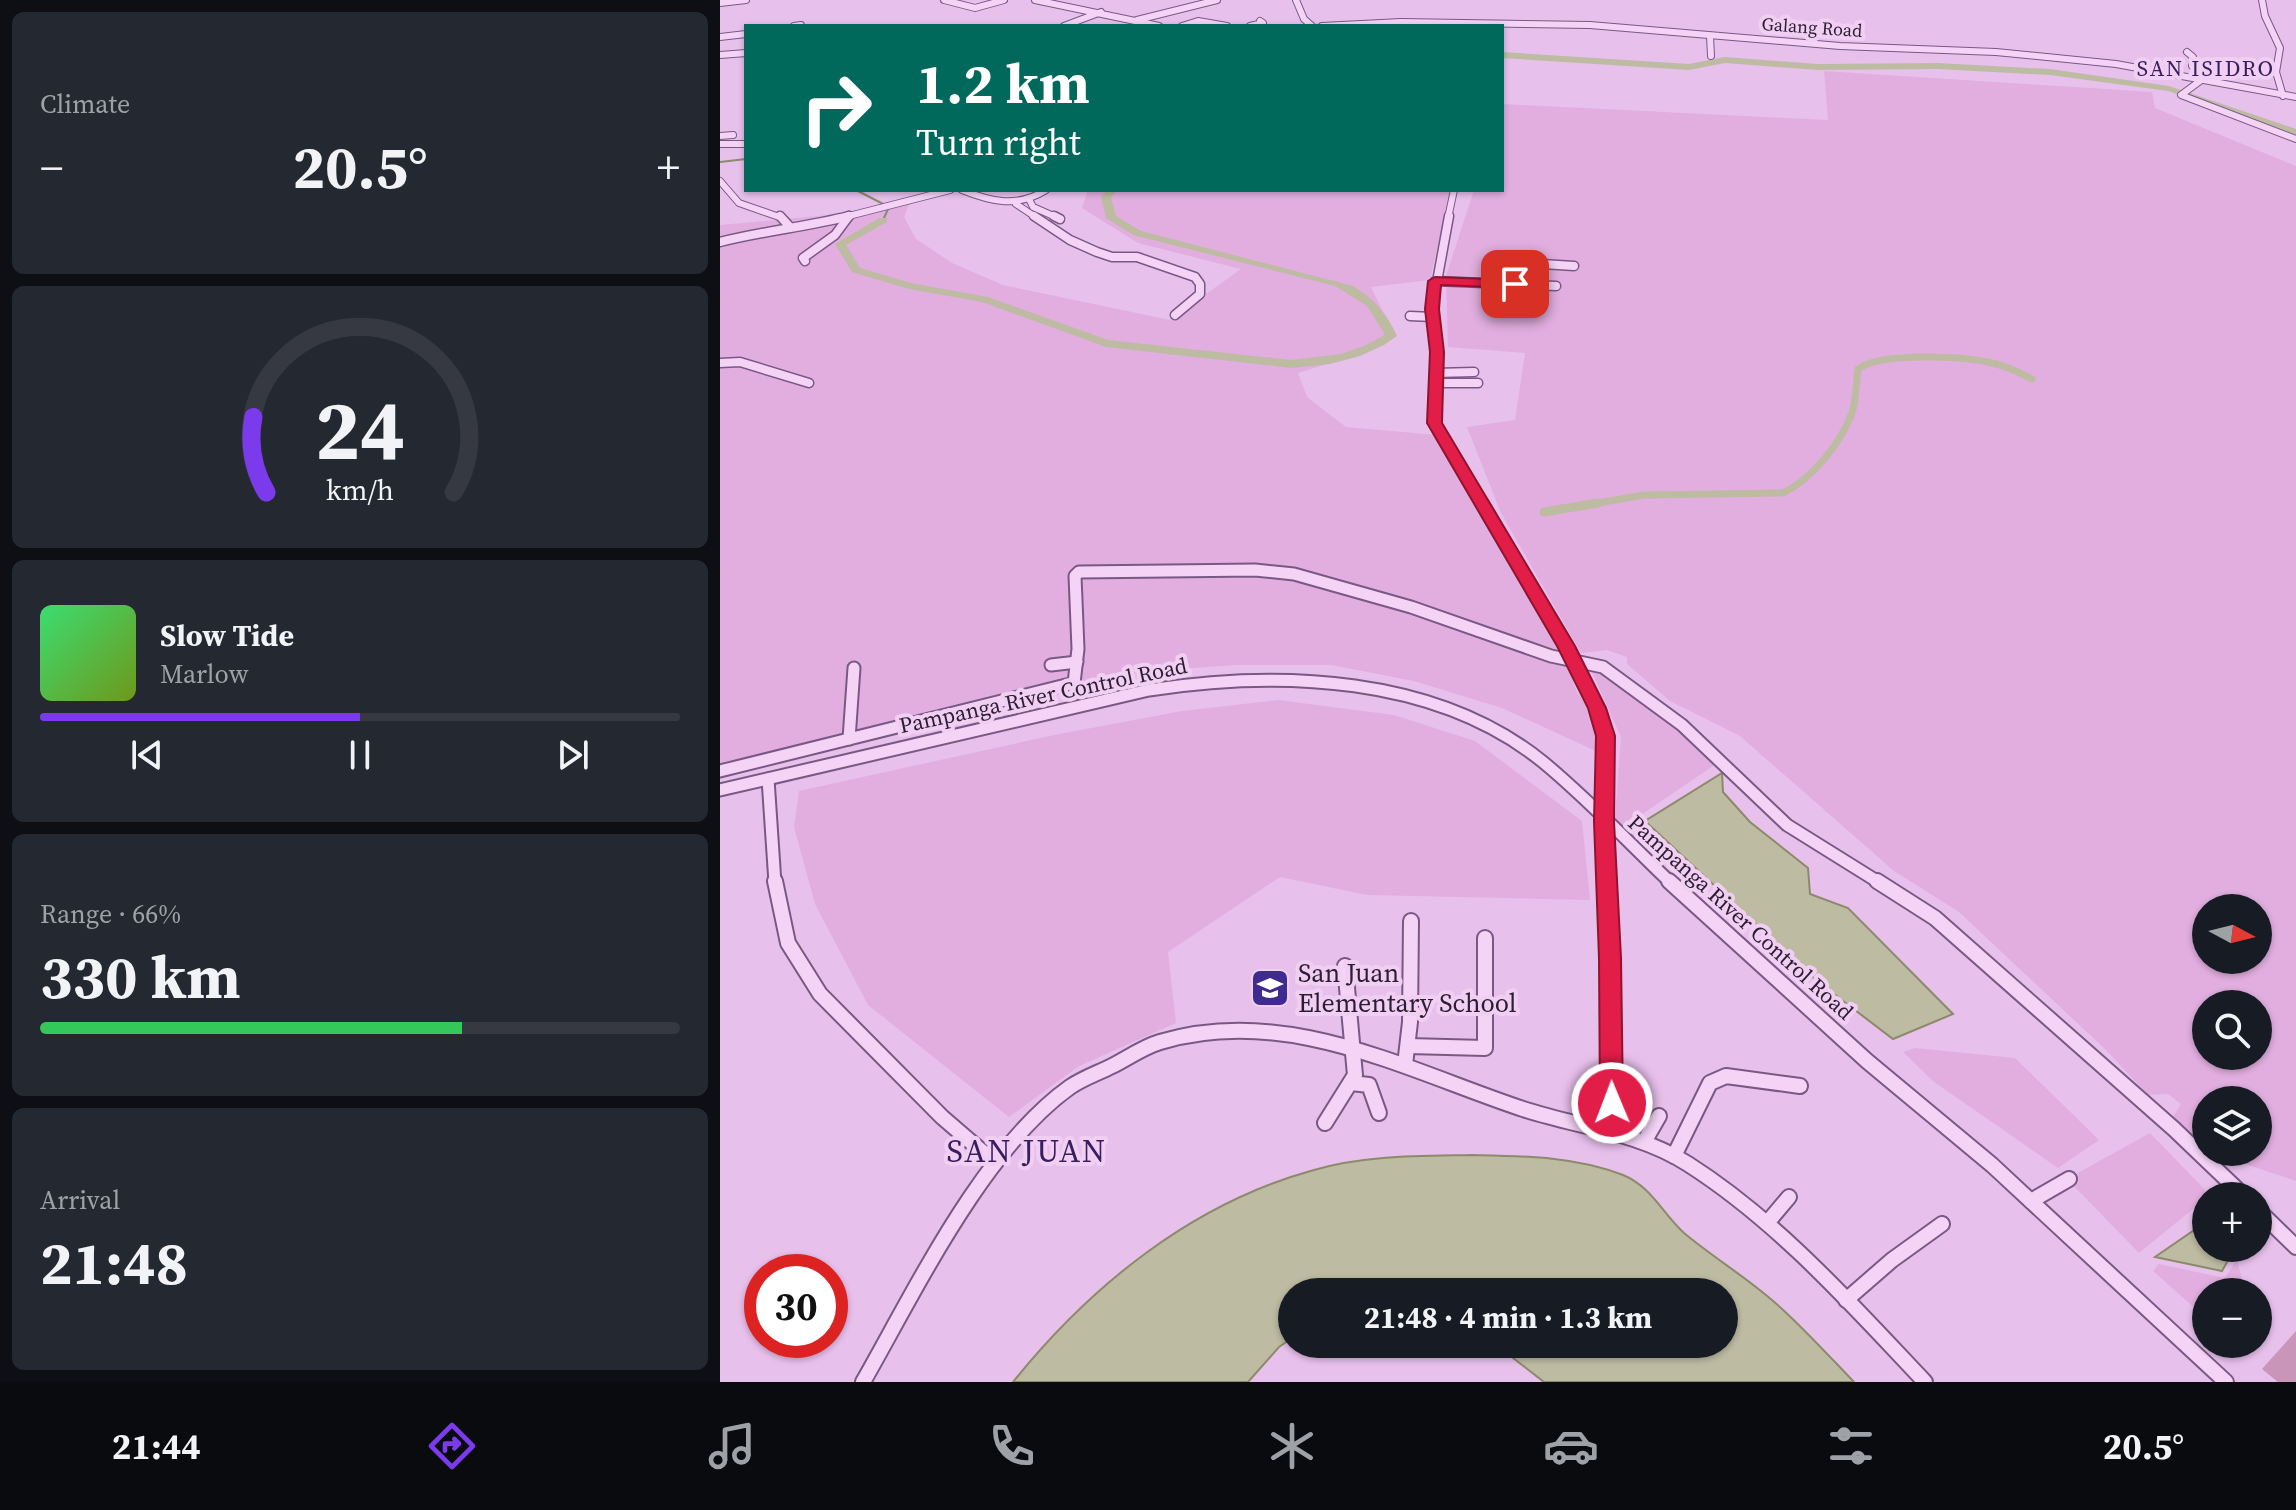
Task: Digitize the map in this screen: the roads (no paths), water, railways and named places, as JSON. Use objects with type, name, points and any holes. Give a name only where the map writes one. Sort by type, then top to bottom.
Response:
[{"type":"street","points":[[720,3],[746,0]]},
{"type":"street","points":[[944,0],[975,8],[1004,0]]},
{"type":"street","points":[[1137,20],[1217,0]]},
{"type":"street","points":[[1296,0],[1304,19],[1310,24]]},
{"type":"street","points":[[2262,0],[2265,16],[2280,48],[2276,68],[2277,83],[2283,96]]},
{"type":"street","points":[[1042,1],[1152,24]]},
{"type":"street","points":[[1069,24],[1101,12]]},
{"type":"street","points":[[1188,24],[1198,21],[1215,24]]},
{"type":"street","points":[[1259,24],[1263,23],[1260,21]]},
{"type":"street","name":"Galang Road","points":[[1362,24],[1505,23],[1622,27],[1823,45],[1994,49],[2105,62],[2296,97]]},
{"type":"street","points":[[720,37],[744,34]]},
{"type":"street","points":[[723,54],[738,36]]},
{"type":"street","points":[[1710,36],[1711,56]]},
{"type":"street","points":[[1823,45],[1821,39],[1833,39]]},
{"type":"street","points":[[1920,48],[1922,41],[1944,42]]},
{"type":"street","points":[[2187,52],[2193,57],[2192,66],[2200,68],[2189,78]]},
{"type":"street","points":[[723,54],[744,53]]},
{"type":"street","points":[[2200,81],[2183,92],[2296,139]]},
{"type":"street","points":[[720,136],[733,135]]},
{"type":"street","points":[[720,144],[744,144]]},
{"type":"street","points":[[720,181],[739,203],[780,216],[790,227]]},
{"type":"street","points":[[720,242],[819,224],[942,192]]},
{"type":"street","points":[[970,192],[993,202],[1016,204],[1043,192]]},
{"type":"street","points":[[1454,192],[1435,281],[1435,423],[1573,661],[1597,708],[1605,736],[1604,821],[1610,958],[1612,1131]]},
{"type":"street","points":[[1029,200],[1033,207],[1060,219]]},
{"type":"street","points":[[1016,204],[1064,237],[1083,246],[1112,257],[1137,257],[1195,277],[1200,284],[1200,294],[1175,315]]},
{"type":"street","points":[[805,261],[803,258],[811,252],[827,245],[849,216]]},
{"type":"street","points":[[1537,285],[1542,264],[1574,266]]},
{"type":"street","points":[[1435,281],[1556,286]]},
{"type":"street","points":[[1410,316],[1433,317]]},
{"type":"street","points":[[720,363],[740,362],[809,383]]},
{"type":"street","points":[[1435,378],[1474,372]]},
{"type":"street","points":[[1435,378],[1478,383]]},
{"type":"street","points":[[720,771],[1074,683],[1077,679],[1075,576],[1079,572],[1255,570],[1294,574],[1364,593],[1551,656],[1603,667],[1616,675],[1682,725],[1787,825],[1935,918],[2174,1129],[2229,1182]]},
{"type":"street","points":[[1051,665],[1077,662]]},
{"type":"street","points":[[849,739],[854,668]]},
{"type":"street","name":"Pampanga River Control Road","points":[[720,790],[1158,688],[1232,682],[1319,682],[1345,684],[1444,708],[1502,734],[1543,762],[1817,1017],[2031,1201],[2226,1382]]},
{"type":"street","points":[[768,779],[779,909],[787,941],[798,962],[862,1038],[963,1139],[993,1161]]},
{"type":"street","points":[[1405,1065],[1411,921]]},
{"type":"street","points":[[1408,1046],[1485,1048],[1485,938]]},
{"type":"street","points":[[1325,1123],[1355,1075],[1345,966]]},
{"type":"street","points":[[863,1382],[993,1161],[1034,1118],[1072,1086],[1150,1046],[1190,1036],[1269,1031],[1354,1049],[1531,1112],[1612,1131],[1674,1156],[1767,1223],[1925,1382]]},
{"type":"street","points":[[1674,1156],[1710,1083],[1726,1076],[1800,1086]]},
{"type":"street","points":[[1351,1083],[1369,1085],[1379,1113]]},
{"type":"street","points":[[1644,1142],[1659,1116]]},
{"type":"street","points":[[2031,1201],[2069,1179]]},
{"type":"street","points":[[1767,1223],[1789,1197]]},
{"type":"street","points":[[1846,1300],[1892,1260],[1942,1224]]},
{"type":"street","points":[[2272,1224],[2296,1247]]},
{"type":"waterway","points":[[1504,55],[1689,67],[1725,60],[1818,67],[1938,66],[2050,72],[2169,89],[2296,132]]},
{"type":"waterway","points":[[720,162],[744,159]]},
{"type":"waterway","points":[[860,192],[889,207],[883,220]]},
{"type":"waterway","points":[[883,220],[840,244],[856,270],[909,286],[984,299],[1106,343],[1291,364],[1343,357],[1368,349],[1391,336],[1371,304],[1339,284],[1137,233],[1111,218],[1106,197],[1110,192]]},
{"type":"waterway","points":[[1586,505],[1644,495],[1783,493],[1805,479],[1833,448],[1852,413],[1858,369],[1869,364],[1902,358],[1962,359],[1997,364],[2032,379]]},
{"type":"waterway","points":[[1586,505],[1598,503]]},
{"type":"waterway","points":[[1544,512],[1586,505]]},
{"type":"place","name":"San Juan Elementary School","points":[[1270,988]]},
{"type":"district","name":"SAN ISIDRO","points":[[2206,68]]},
{"type":"district","name":"SAN JUAN","points":[[1027,1151]]}]
